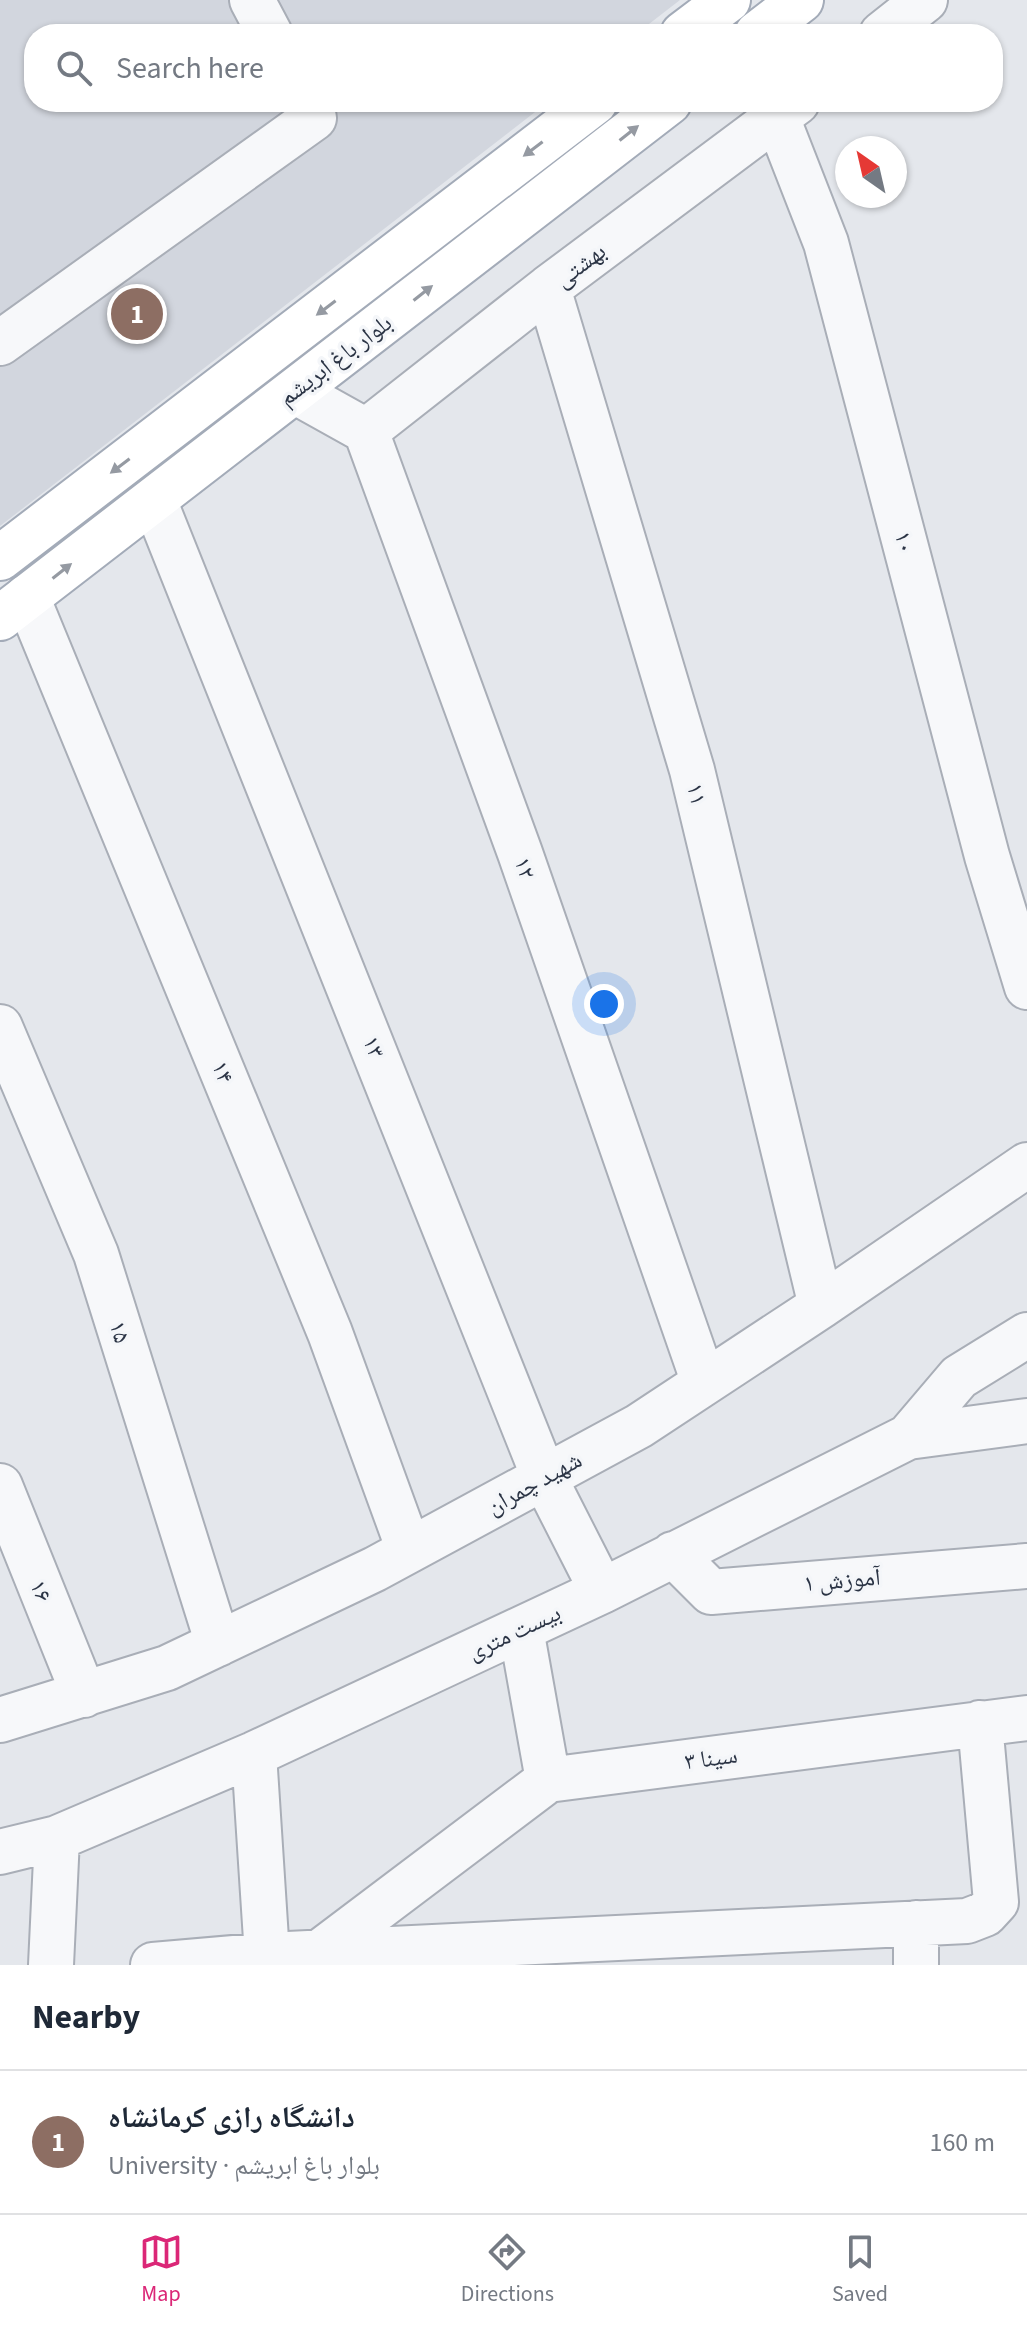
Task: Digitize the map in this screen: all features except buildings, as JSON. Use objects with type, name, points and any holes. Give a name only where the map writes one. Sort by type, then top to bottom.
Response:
[{"type":"main road","points":[[696,24],[728,0]]},
{"type":"main road","points":[[770,24],[801,0]]},
{"type":"main road","name":"بلوار باغ ابریشم","points":[[0,558],[582,112]]},
{"type":"main road","name":"بلوار باغ ابریشم","points":[[14,608],[656,112]]},
{"type":"main road","points":[[231,381],[233,397],[248,410],[280,403]]},
{"type":"main road","points":[[171,427],[189,431],[195,438],[198,455],[191,471]]},
{"type":"street","points":[[252,0],[265,24]]},
{"type":"street","points":[[895,24],[925,0]]},
{"type":"street","points":[[0,343],[314,118],[311,112]]},
{"type":"street","name":"بهشتی","points":[[366,431],[775,112]]},
{"type":"street","name":"۱۰","points":[[783,112],[826,243],[987,856],[1027,987]]},
{"type":"street","name":"۱۱","points":[[548,288],[692,770],[821,1306]]},
{"type":"street","points":[[280,403],[366,431]]},
{"type":"street","name":"۱۲","points":[[366,431],[520,853],[704,1383]]},
{"type":"street","name":"۱۳","points":[[154,500],[544,1477],[602,1591]]},
{"type":"street","name":"۱۴","points":[[14,608],[330,1333],[409,1550]]},
{"type":"street","name":"۱۵","points":[[0,1027],[96,1254],[218,1644]]},
{"type":"street","name":"شهید چمران","points":[[0,1720],[167,1668],[409,1550],[639,1426],[1027,1165]]},
{"type":"street","points":[[908,1437],[959,1377],[1027,1335]]},
{"type":"street","name":"بیست متری","points":[[0,1852],[57,1838],[254,1754],[602,1591],[908,1437],[1027,1421]]},
{"type":"street","name":"۱۶","points":[[0,1486],[84,1695]]},
{"type":"street","name":"آموزش ۱","points":[[673,1554],[711,1592],[1027,1566]]},
{"type":"street","points":[[320,1958],[548,1780],[521,1629]]},
{"type":"street","name":"سینا ۳","points":[[548,1780],[1027,1718]]},
{"type":"street","points":[[153,1965],[267,1955],[320,1958],[916,1944],[985,1914],[996,1902],[980,1723]]},
{"type":"street","points":[[254,1754],[267,1955]]},
{"type":"street","points":[[51,1965],[57,1838]]},
{"type":"shaded area","points":[[0,0],[680,0],[649,24],[24,24],[24,112],[535,112],[0,526]]},
{"type":"place","name":"دانشگاه رازی کرمانشاه","points":[[137,314]]}]
